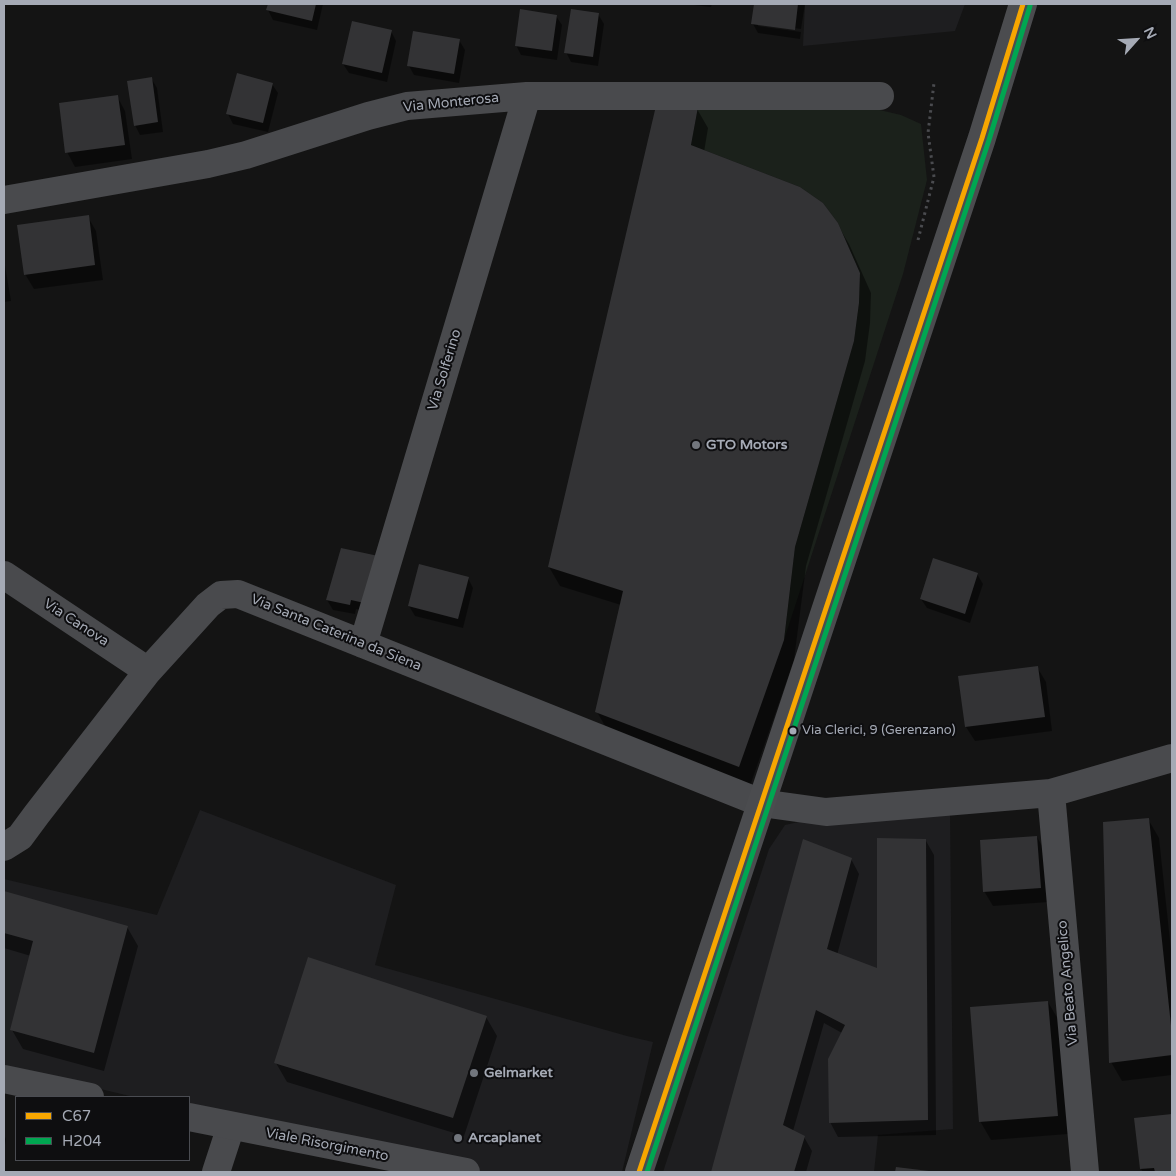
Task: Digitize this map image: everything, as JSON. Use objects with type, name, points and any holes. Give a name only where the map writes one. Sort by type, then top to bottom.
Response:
[{"type":"main road","points":[[639,1172],[982,138],[1023,4]]},
{"type":"street","name":"Via Monterosa","points":[[4,200],[208,164],[246,155],[368,116],[407,106],[527,96],[880,96]]},
{"type":"street","name":"Via Solferino","points":[[363,644],[527,96]]},
{"type":"street","name":"Via Canova","points":[[4,575],[148,671]]},
{"type":"street","name":"Via Santa Caterina da Siena","points":[[4,847],[20,837],[148,671],[208,605],[221,594],[238,594],[761,803]]},
{"type":"street","points":[[761,803],[826,812],[1051,793],[1172,758]]},
{"type":"street","name":"Via Beato Angelico","points":[[1051,793],[1085,1172]]},
{"type":"street","points":[[4,1079],[85,1096]]},
{"type":"street","name":"Viale Risorgimento","points":[[190,1118],[466,1172]]},
{"type":"street","points":[[216,1172],[231,1126]]},
{"type":"shaded area","points":[[805,4],[965,4],[955,31],[803,46]]},
{"type":"shaded area","points":[[698,107],[871,108],[901,115],[921,124],[927,180],[903,274],[784,640],[795,547],[854,341],[859,303],[860,273],[838,223],[823,203],[800,187],[691,145]]},
{"type":"shaded area","points":[[200,810],[396,885],[375,965],[653,1042],[622,1172],[428,1172],[190,1110],[190,1096],[130,1096],[4,1066],[4,879],[157,915]]},
{"type":"shaded area","points":[[950,810],[953,1129],[878,1135],[874,1172],[663,1172],[769,849],[785,825],[821,817]]},
{"type":"building","points":[[268,4],[316,4],[312,21],[266,10]]},
{"type":"building","points":[[754,4],[798,4],[795,30],[751,24]]},
{"type":"building","points":[[520,9],[557,15],[552,51],[515,46]]},
{"type":"building","points":[[571,9],[599,13],[593,57],[564,53]]},
{"type":"building","points":[[352,21],[392,30],[382,73],[342,64]]},
{"type":"building","points":[[413,31],[460,39],[454,74],[407,66]]},
{"type":"building","points":[[237,73],[273,83],[263,123],[226,114]]},
{"type":"building","points":[[152,77],[158,122],[134,126],[127,81]]},
{"type":"building","points":[[118,95],[125,145],[65,153],[59,103]]},
{"type":"building","points":[[698,107],[691,145],[800,187],[823,203],[838,223],[860,273],[859,303],[854,341],[795,547],[784,640],[739,767],[595,712],[623,591],[548,567],[655,110]]},
{"type":"building","points":[[89,215],[95,265],[24,275],[17,225]]},
{"type":"building","points":[[341,548],[383,557],[369,604],[351,600],[350,605],[326,600]]},
{"type":"building","points":[[933,558],[978,573],[965,614],[920,599]]},
{"type":"building","points":[[419,564],[469,577],[458,619],[408,606]]},
{"type":"building","points":[[1038,666],[1045,717],[965,727],[958,676]]},
{"type":"building","points":[[1149,818],[1172,1035],[1172,1055],[1109,1063],[1103,822]]},
{"type":"building","points":[[1037,836],[1041,888],[983,892],[980,840]]},
{"type":"building","points":[[877,838],[926,839],[928,1120],[829,1123],[828,1059],[845,1025],[816,1010],[783,1125],[805,1136],[794,1172],[711,1172],[803,839],[852,858],[827,949],[877,968]]},
{"type":"building","points":[[4,891],[128,926],[94,1053],[10,1030],[33,941],[4,933]]},
{"type":"building","points":[[308,957],[487,1016],[453,1118],[274,1063]]},
{"type":"building","points":[[1048,1001],[1058,1116],[979,1122],[970,1007]]},
{"type":"building","points":[[1172,1114],[1172,1172],[1155,1172],[1154,1168],[1140,1169],[1134,1118]]},
{"type":"building","points":[[896,1167],[929,1171],[929,1172],[895,1172]]},
{"type":"transit line","name":"C67","points":[[639,1172],[982,138],[1023,4]]},
{"type":"transit line","name":"H204","points":[[647,1172],[989,140],[1030,6]]},
{"type":"place","name":"GTO Motors","points":[[696,445]]},
{"type":"place","name":"Via Clerici, 9 (Gerenzano)","points":[[793,731]]},
{"type":"place","name":"Gelmarket","points":[[474,1073]]},
{"type":"place","name":"Arcaplanet","points":[[458,1138]]}]
